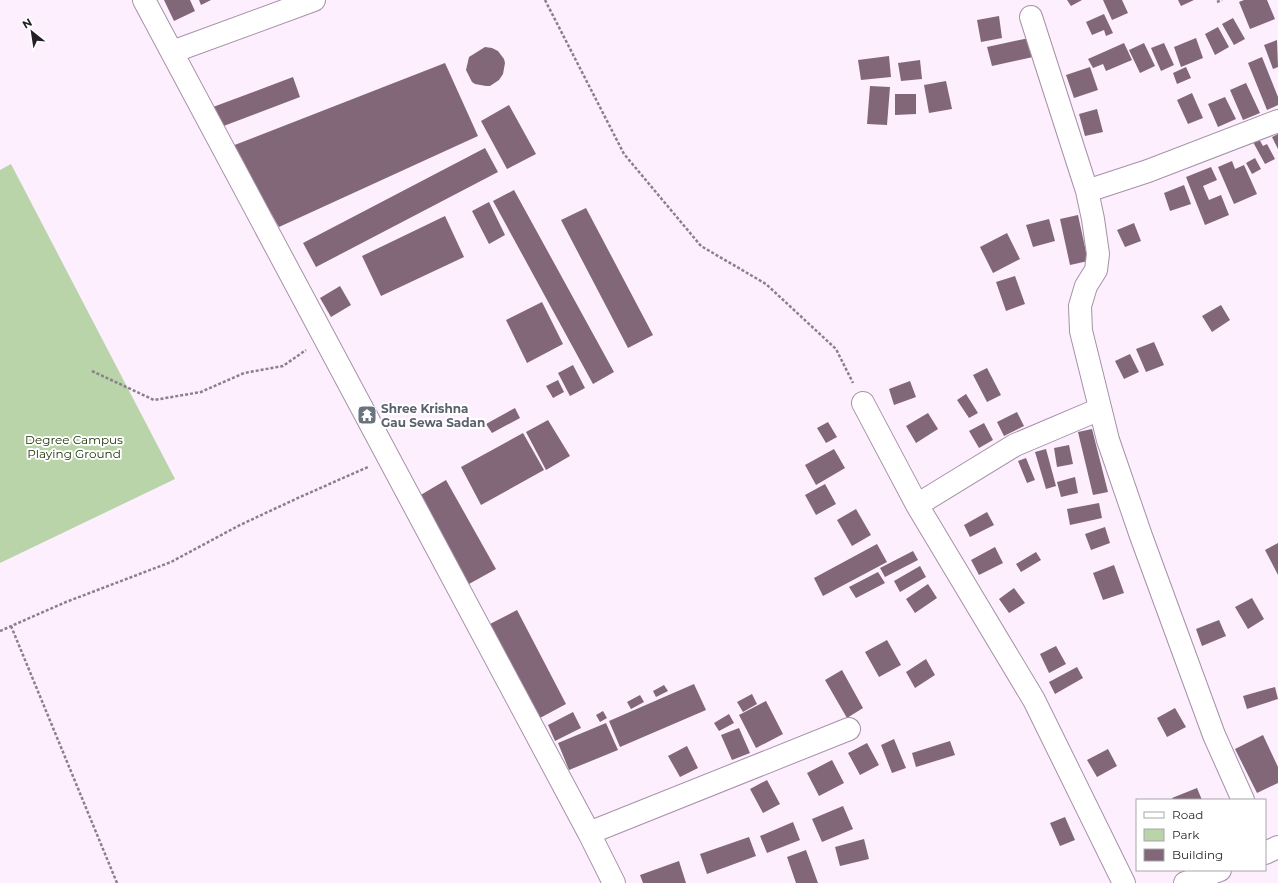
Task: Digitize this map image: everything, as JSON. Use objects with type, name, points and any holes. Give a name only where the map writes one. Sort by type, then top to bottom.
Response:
[{"type":"street","points":[[144,0],[589,833],[614,883]]},
{"type":"street","points":[[172,52],[314,0]]},
{"type":"street","points":[[1031,17],[1087,191],[1093,219],[1098,254],[1096,270],[1086,286],[1080,306],[1081,331],[1108,440],[1140,536],[1214,735],[1243,799]]},
{"type":"street","points":[[1087,191],[1148,171],[1278,121]]},
{"type":"street","points":[[863,403],[917,505],[1034,700],[1124,883]]},
{"type":"street","points":[[917,505],[1015,445],[1100,410]]},
{"type":"street","points":[[589,833],[849,729]]},
{"type":"street","points":[[1185,883],[1217,871]]},
{"type":"path","points":[[545,0],[624,154],[701,246],[766,284],[836,349],[863,403]]},
{"type":"path","points":[[1217,2],[1222,0]]},
{"type":"path","points":[[92,371],[154,400],[201,392],[244,373],[283,366],[324,337]]},
{"type":"path","points":[[0,631],[66,602],[171,562],[300,497],[388,458]]},
{"type":"path","points":[[11,626],[117,883]]},
{"type":"green space","name":"Degree Campus Playing Ground","points":[[11,164],[175,479],[0,563],[0,170]]},
{"type":"building","points":[[164,0],[190,0],[195,11],[174,21]]},
{"type":"building","points":[[199,0],[211,0],[201,5]]},
{"type":"building","points":[[1067,0],[1082,0],[1071,6]]},
{"type":"building","points":[[1103,0],[1122,0],[1128,13],[1112,20]]},
{"type":"building","points":[[1178,0],[1194,0],[1181,6]]},
{"type":"building","points":[[1244,0],[1267,0],[1275,19],[1250,29],[1239,2]]},
{"type":"building","points":[[1104,14],[1113,33],[1106,36],[1104,30],[1092,35],[1086,22]]},
{"type":"building","points":[[999,16],[1002,38],[981,42],[977,20]]},
{"type":"building","points":[[1233,18],[1245,39],[1234,45],[1222,24]]},
{"type":"building","points":[[1218,27],[1229,47],[1215,55],[1205,34]]},
{"type":"building","points":[[1029,38],[1033,57],[992,66],[987,47]]},
{"type":"building","points":[[1196,38],[1203,58],[1181,67],[1174,47]]},
{"type":"building","points":[[1277,40],[1278,67],[1273,69],[1264,45]]},
{"type":"building","points":[[1124,43],[1132,60],[1106,71],[1103,64],[1093,68],[1088,59]]},
{"type":"building","points":[[1144,43],[1155,66],[1140,73],[1129,50]]},
{"type":"building","points":[[1164,43],[1174,65],[1161,71],[1151,48]]},
{"type":"building","points":[[485,47],[498,51],[505,63],[503,74],[499,80],[490,86],[475,84],[472,82],[466,70],[469,57]]},
{"type":"building","points":[[889,56],[891,77],[861,80],[858,60]]},
{"type":"building","points":[[1262,57],[1278,97],[1278,105],[1267,110],[1248,63]]},
{"type":"building","points":[[920,60],[922,79],[901,81],[898,63]]},
{"type":"building","points":[[445,63],[478,136],[279,227],[232,146]]},
{"type":"building","points":[[1090,67],[1098,90],[1074,98],[1066,75]]},
{"type":"building","points":[[1186,67],[1191,78],[1177,84],[1173,73]]},
{"type":"building","points":[[293,77],[300,97],[221,127],[213,107]]},
{"type":"building","points":[[946,81],[952,109],[929,113],[924,85]]},
{"type":"building","points":[[1246,83],[1260,113],[1243,120],[1230,90]]},
{"type":"building","points":[[870,86],[890,87],[887,125],[867,124]]},
{"type":"building","points":[[1192,93],[1203,118],[1188,124],[1177,100]]},
{"type":"building","points":[[895,94],[916,94],[916,114],[895,115]]},
{"type":"building","points":[[1225,97],[1236,119],[1218,127],[1208,104]]},
{"type":"building","points":[[509,105],[536,154],[507,169],[481,121]]},
{"type":"building","points":[[1097,109],[1103,132],[1085,136],[1079,114]]},
{"type":"building","points":[[1278,134],[1278,149],[1272,137]]},
{"type":"building","points":[[1259,139],[1263,146],[1267,144],[1275,159],[1265,164],[1253,142]]},
{"type":"building","points":[[485,148],[498,172],[316,267],[303,243]]},
{"type":"building","points":[[1255,158],[1261,169],[1252,174],[1246,163]]},
{"type":"building","points":[[1232,161],[1235,169],[1244,165],[1257,194],[1234,204],[1218,167]]},
{"type":"building","points":[[1211,167],[1217,180],[1203,186],[1209,200],[1221,195],[1229,215],[1205,225],[1186,177]]},
{"type":"building","points":[[1184,185],[1191,204],[1170,211],[1164,193]]},
{"type":"building","points":[[514,190],[614,372],[593,384],[493,201]]},
{"type":"building","points":[[489,202],[505,235],[489,244],[472,211]]},
{"type":"building","points":[[586,208],[653,335],[628,348],[561,220]]},
{"type":"building","points":[[1078,215],[1088,261],[1070,265],[1060,219]]},
{"type":"building","points":[[445,216],[464,257],[381,296],[362,256]]},
{"type":"building","points":[[1049,219],[1055,241],[1033,247],[1026,225]]},
{"type":"building","points":[[1134,223],[1141,241],[1125,247],[1117,230]]},
{"type":"building","points":[[1007,233],[1020,259],[993,273],[980,247]]},
{"type":"building","points":[[1015,276],[1025,304],[1006,311],[996,282]]},
{"type":"building","points":[[340,286],[351,305],[331,317],[320,298]]},
{"type":"building","points":[[542,302],[563,344],[527,363],[506,320]]},
{"type":"building","points":[[1221,305],[1230,320],[1212,332],[1202,316]]},
{"type":"building","points":[[1154,342],[1164,365],[1146,372],[1136,349]]},
{"type":"building","points":[[1130,354],[1139,372],[1124,379],[1115,361]]},
{"type":"building","points":[[573,365],[585,388],[570,396],[558,373]]},
{"type":"building","points":[[987,368],[1001,395],[987,402],[973,375]]},
{"type":"building","points":[[558,380],[564,392],[553,398],[546,386]]},
{"type":"building","points":[[910,381],[916,397],[894,405],[889,389]]},
{"type":"building","points":[[966,394],[978,413],[969,418],[957,400]]},
{"type":"building","points":[[515,408],[520,418],[492,433],[486,424]]},
{"type":"building","points":[[1017,412],[1024,426],[1004,436],[997,422]]},
{"type":"building","points":[[928,413],[938,429],[916,443],[906,426]]},
{"type":"building","points":[[548,420],[570,456],[546,470],[526,432]]},
{"type":"building","points":[[828,422],[837,437],[826,443],[817,428]]},
{"type":"building","points":[[984,423],[993,440],[979,448],[969,431]]},
{"type":"building","points":[[1092,429],[1108,492],[1093,495],[1078,432]]},
{"type":"building","points":[[523,433],[544,470],[481,505],[461,467]]},
{"type":"building","points":[[1069,445],[1073,464],[1057,467],[1054,448]]},
{"type":"building","points":[[834,449],[845,468],[816,485],[805,465]]},
{"type":"building","points":[[1046,449],[1056,486],[1046,489],[1035,452]]},
{"type":"building","points":[[1026,458],[1035,480],[1027,483],[1018,461]]},
{"type":"building","points":[[1075,477],[1078,493],[1061,497],[1057,482]]},
{"type":"building","points":[[446,480],[496,569],[469,584],[419,496]]},
{"type":"building","points":[[825,484],[836,504],[816,515],[805,495]]},
{"type":"building","points":[[1099,503],[1102,518],[1070,525],[1067,509]]},
{"type":"building","points":[[856,509],[871,535],[852,546],[837,520]]},
{"type":"building","points":[[987,512],[994,525],[970,537],[964,525]]},
{"type":"building","points":[[1105,527],[1110,543],[1091,550],[1085,534]]},
{"type":"building","points":[[1278,543],[1278,575],[1265,550]]},
{"type":"building","points":[[877,544],[887,562],[823,596],[814,578]]},
{"type":"building","points":[[995,547],[1003,563],[979,575],[971,560]]},
{"type":"building","points":[[913,551],[918,560],[885,577],[880,568]]},
{"type":"building","points":[[1036,552],[1041,560],[1021,572],[1016,564]]},
{"type":"building","points":[[1114,565],[1124,593],[1103,600],[1093,573]]},
{"type":"building","points":[[920,566],[926,577],[900,592],[894,581]]},
{"type":"building","points":[[878,572],[885,583],[856,598],[849,587]]},
{"type":"building","points":[[928,584],[937,598],[915,613],[906,599]]},
{"type":"building","points":[[1014,588],[1025,603],[1009,613],[999,599]]},
{"type":"building","points":[[1252,598],[1264,619],[1248,629],[1235,607]]},
{"type":"building","points":[[517,610],[566,704],[540,718],[490,624]]},
{"type":"building","points":[[1219,620],[1226,636],[1202,646],[1196,629]]},
{"type":"building","points":[[887,640],[901,665],[879,677],[865,652]]},
{"type":"building","points":[[1056,646],[1066,664],[1049,673],[1040,654]]},
{"type":"building","points":[[926,659],[935,675],[915,688],[906,672]]},
{"type":"building","points":[[1077,667],[1083,678],[1055,694],[1049,682]]},
{"type":"building","points":[[842,670],[863,708],[847,718],[825,680]]},
{"type":"building","points":[[694,684],[706,710],[620,747],[609,721]]},
{"type":"building","points":[[664,685],[668,691],[656,697],[653,691]]},
{"type":"building","points":[[1275,687],[1278,699],[1247,709],[1243,696]]},
{"type":"building","points":[[752,694],[757,704],[743,712],[737,702]]},
{"type":"building","points":[[640,695],[644,702],[631,709],[627,702]]},
{"type":"building","points":[[766,701],[783,734],[756,748],[739,715]]},
{"type":"building","points":[[1175,708],[1186,727],[1167,737],[1157,718]]},
{"type":"building","points":[[603,711],[607,718],[600,722],[596,715]]},
{"type":"building","points":[[573,712],[581,728],[555,741],[548,725]]},
{"type":"building","points":[[729,714],[734,723],[719,731],[714,723]]},
{"type":"building","points":[[606,723],[618,750],[569,770],[558,743]]},
{"type":"building","points":[[739,728],[750,753],[732,760],[721,735]]},
{"type":"building","points":[[1263,735],[1278,767],[1278,783],[1257,793],[1235,749]]},
{"type":"building","points":[[894,739],[906,768],[892,773],[881,745]]},
{"type":"building","points":[[950,741],[955,755],[916,767],[912,753]]},
{"type":"building","points":[[867,743],[879,765],[860,775],[848,753]]},
{"type":"building","points":[[687,746],[698,768],[680,777],[668,756]]},
{"type":"building","points":[[1108,749],[1117,766],[1097,777],[1087,760]]},
{"type":"building","points":[[832,760],[844,783],[819,796],[807,773]]},
{"type":"building","points":[[767,780],[780,804],[763,813],[750,789]]},
{"type":"building","points":[[1197,788],[1202,799],[1172,799]]},
{"type":"building","points":[[843,806],[853,829],[822,842],[812,819]]},
{"type":"building","points":[[1065,817],[1075,840],[1060,846],[1050,823]]},
{"type":"building","points":[[793,822],[800,840],[767,853],[760,836]]},
{"type":"building","points":[[749,837],[756,856],[707,874],[700,854]]},
{"type":"building","points":[[864,839],[869,859],[840,866],[835,847]]},
{"type":"building","points":[[806,850],[818,883],[796,883],[787,857]]},
{"type":"building","points":[[679,861],[686,883],[643,883],[640,875]]},
{"type":"place","name":"Shree Krishna Gau Sewa Sadan","points":[[367,415]]}]
